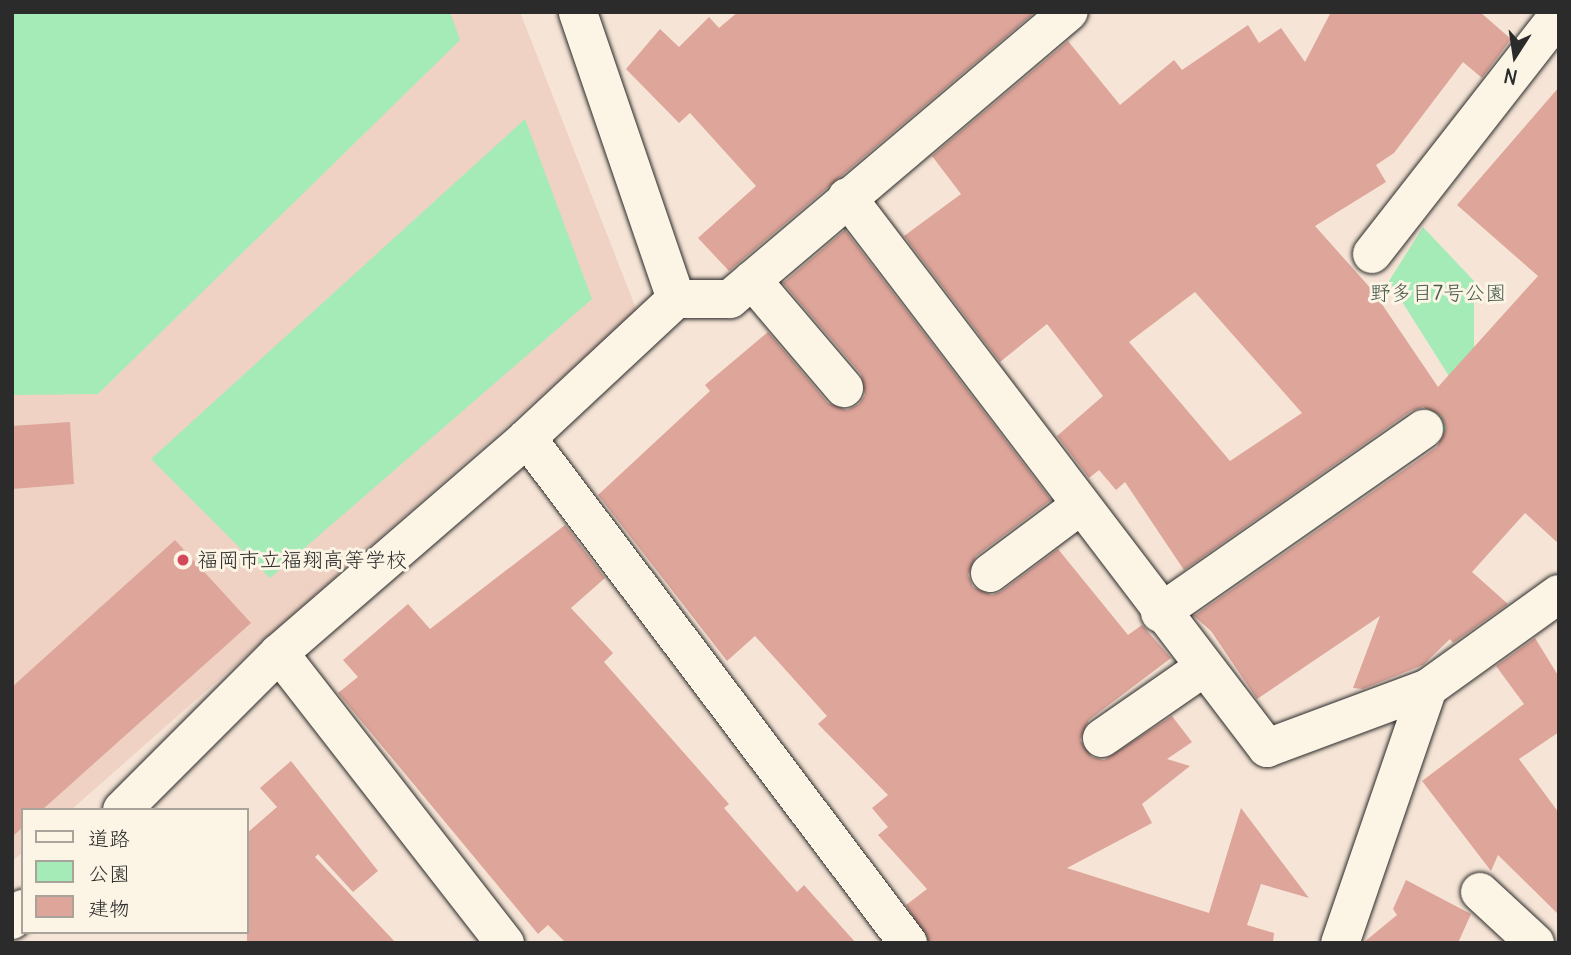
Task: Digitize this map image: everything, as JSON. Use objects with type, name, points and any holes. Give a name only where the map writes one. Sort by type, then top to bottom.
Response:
[{"type":"street","points":[[124,808],[279,653],[527,438],[676,299],[730,299],[847,197],[1069,12]]},
{"type":"street","points":[[1372,254],[1558,14]]},
{"type":"street","points":[[587,17],[676,299]]},
{"type":"street","points":[[847,197],[1160,613],[1267,748],[1428,688],[1559,594]]},
{"type":"street","points":[[752,280],[844,388]]},
{"type":"street","points":[[1160,613],[1424,429]]},
{"type":"street","points":[[527,438],[908,943]]},
{"type":"street","points":[[990,573],[1080,506]]},
{"type":"street","points":[[279,653],[505,943]]},
{"type":"street","points":[[1102,738],[1203,668]]},
{"type":"street","points":[[1340,943],[1428,688]]},
{"type":"street","points":[[1480,892],[1535,943]]},
{"type":"shaded area","name":"福岡市立福翔高等学校","points":[[12,12],[520,12],[637,311],[73,808],[21,808],[21,854],[12,861]]},
{"type":"green space","points":[[12,12],[450,12],[460,40],[98,394],[12,395]]},
{"type":"green space","points":[[525,119],[592,299],[270,578],[151,459]]},
{"type":"green space","name":"野多目7号公園","points":[[1423,227],[1474,281],[1474,406],[1434,442],[1418,419],[1455,395],[1454,384],[1389,281]]},
{"type":"building","points":[[738,12],[1035,12],[729,271],[698,238],[756,186],[690,113],[679,123],[626,69],[660,29],[679,47],[709,17],[719,28]]},
{"type":"building","points":[[1331,12],[1480,12],[1511,39],[1482,78],[1463,62],[1394,153],[1376,165],[1386,182],[1315,226],[1373,291],[1438,387],[1538,276],[1457,205],[1559,87],[1559,544],[1525,513],[1472,572],[1508,604],[1453,643],[1450,639],[1423,665],[1363,689],[1353,688],[1380,616],[1257,699],[1211,631],[1194,616],[1437,447],[1446,428],[1441,416],[1423,407],[1411,411],[1184,570],[1125,482],[1116,490],[1099,470],[1089,478],[1057,436],[1103,396],[1047,324],[1000,362],[904,236],[961,194],[932,156],[1068,41],[1120,105],[1174,60],[1182,70],[1248,25],[1259,43],[1281,28],[1305,62]],"holes":[[[1195,292],[1302,413],[1230,461],[1129,342]]]},
{"type":"building","points":[[845,230],[1051,500],[976,556],[968,575],[973,587],[992,595],[1002,591],[1058,549],[1128,635],[1142,625],[1171,658],[1089,720],[1080,740],[1092,757],[1104,760],[1172,716],[1192,742],[1167,759],[1190,766],[1142,804],[1152,823],[1067,868],[1209,913],[1241,808],[1309,898],[1261,884],[1247,925],[1274,933],[1273,943],[929,943],[906,905],[927,889],[878,835],[888,827],[872,808],[888,795],[818,724],[827,716],[755,636],[727,661],[598,495],[710,391],[705,385],[768,332],[828,403],[847,410],[859,404],[865,395],[861,374],[783,283]]},
{"type":"building","points":[[70,422],[74,484],[12,489],[12,426]]},
{"type":"building","points":[[565,525],[605,578],[571,608],[613,653],[604,662],[729,804],[724,808],[797,892],[804,885],[856,943],[566,943],[548,925],[538,934],[338,693],[358,677],[343,660],[408,604],[430,629]]},
{"type":"building","points":[[175,540],[251,623],[44,808],[21,808],[21,829],[12,837],[12,687]]},
{"type":"building","points":[[1535,638],[1559,677],[1559,732],[1519,759],[1559,813],[1559,915],[1498,855],[1491,871],[1422,781],[1524,704],[1496,666]]},
{"type":"building","points":[[291,761],[378,871],[353,892],[318,854],[315,857],[396,943],[247,943],[248,832],[277,807],[260,788]]},
{"type":"building","points":[[1406,880],[1471,914],[1458,943],[1363,943],[1397,915],[1393,909]]},
{"type":"place","name":"福岡市立福翔高等学校","points":[[183,560]]}]
